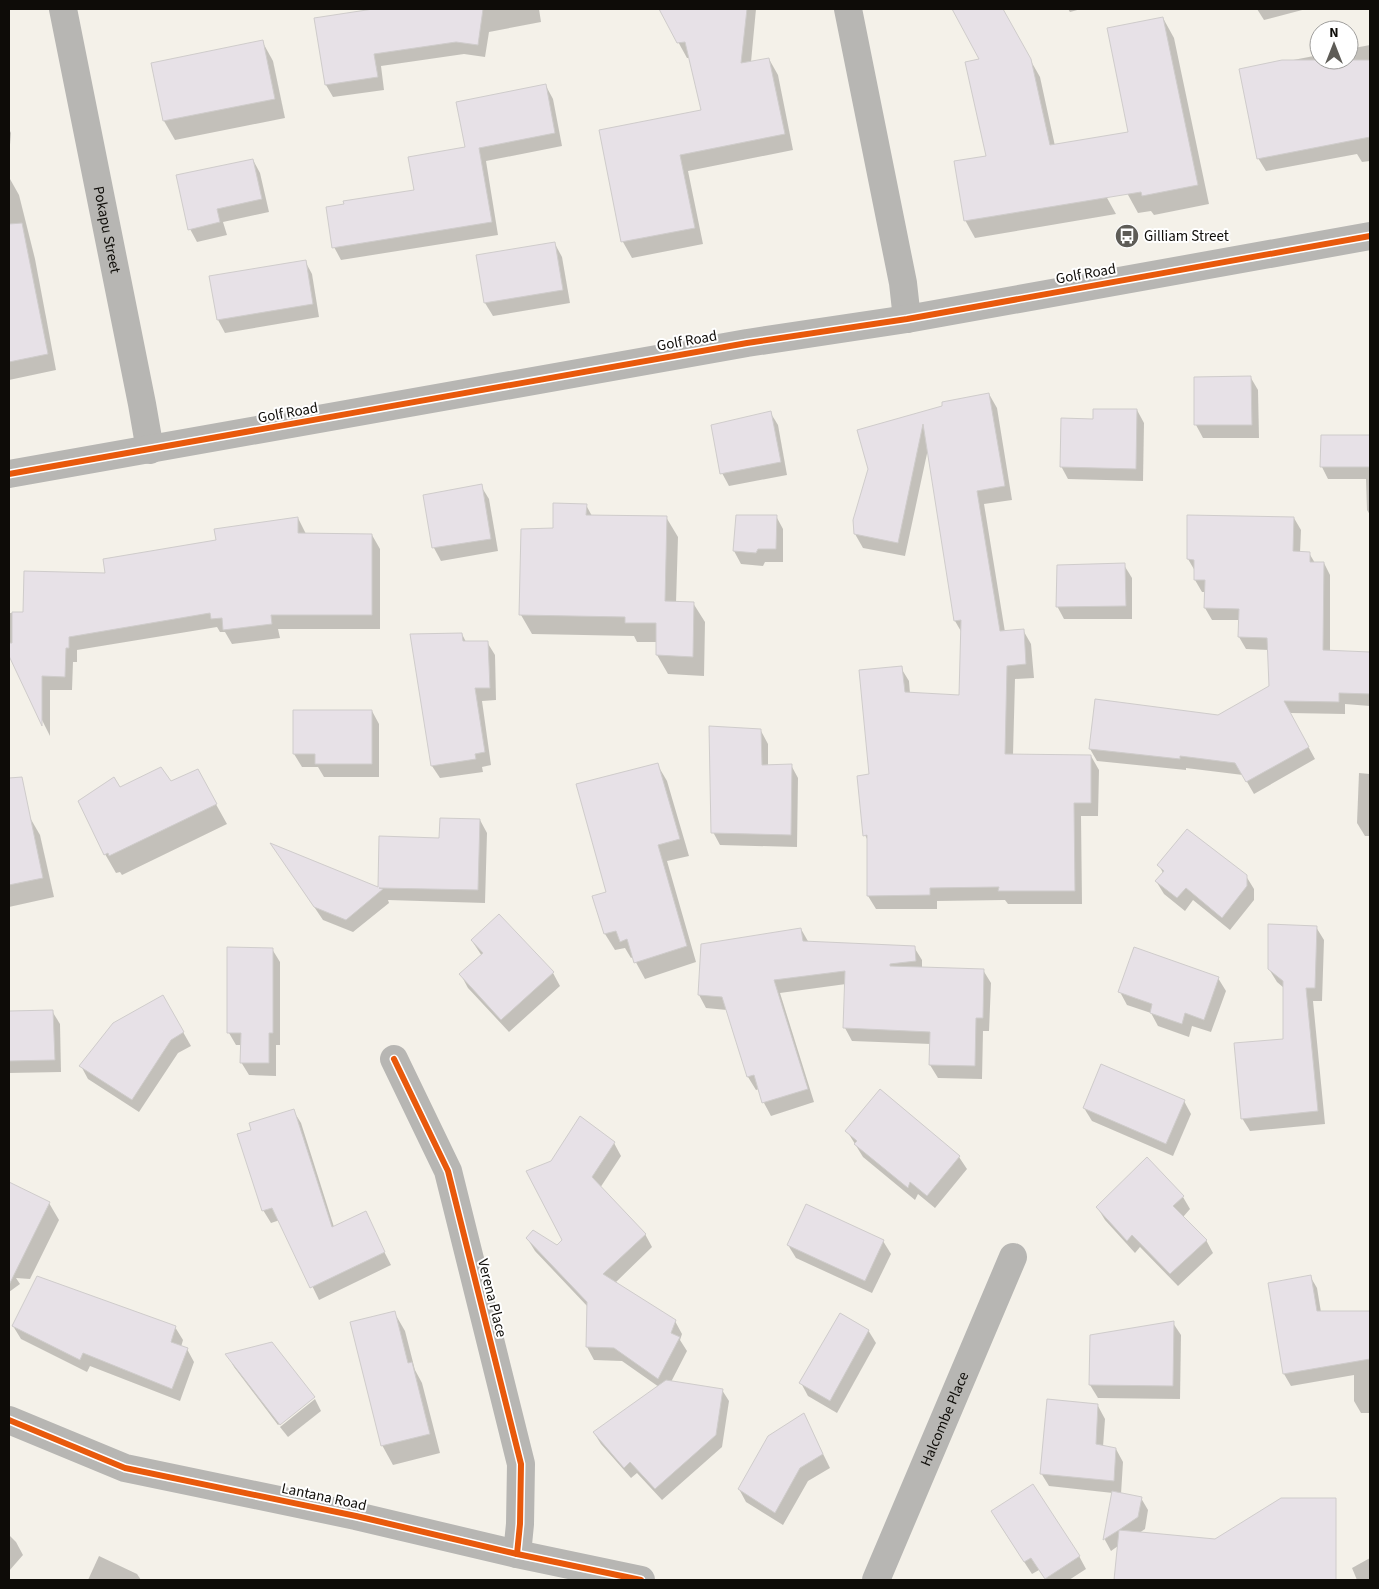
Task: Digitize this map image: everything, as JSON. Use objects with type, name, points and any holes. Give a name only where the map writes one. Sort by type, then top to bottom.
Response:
[{"type":"street","name":"Pokapu Street","points":[[63,9],[150,450]]},
{"type":"street","points":[[848,9],[903,283],[907,319]]},
{"type":"street","name":"Golf Road","points":[[9,474],[747,343],[907,319],[1370,236]]},
{"type":"street","name":"Verena Place","points":[[394,1059],[448,1171],[521,1464],[520,1524],[517,1554]]},
{"type":"street","name":"Halcombe Place","points":[[876,1580],[1013,1257]]},
{"type":"street","name":"Lantana Road","points":[[9,1420],[125,1468],[356,1516],[517,1554],[641,1580]]},
{"type":"building","points":[[373,9],[483,9],[478,45],[456,42],[374,54],[378,77],[325,85],[314,18]]},
{"type":"building","points":[[659,9],[747,9],[741,63],[769,58],[785,134],[680,155],[695,228],[621,242],[599,130],[701,110],[685,42],[677,43]]},
{"type":"building","points":[[952,9],[1003,9],[1031,59],[1050,145],[1128,132],[1107,28],[1163,17],[1198,185],[1142,196],[1141,192],[964,221],[954,161],[986,156],[965,62],[979,59]]},
{"type":"building","points":[[263,40],[275,99],[163,121],[151,63]]},
{"type":"building","points":[[1282,60],[1309,60],[1309,70],[1359,70],[1359,60],[1370,60],[1370,137],[1257,159],[1239,69]]},
{"type":"building","points":[[546,84],[555,133],[479,148],[492,222],[332,248],[326,207],[344,204],[343,201],[414,190],[408,157],[465,147],[456,102]]},
{"type":"building","points":[[253,159],[262,199],[217,209],[220,222],[188,230],[176,175]]},
{"type":"building","points":[[22,223],[48,354],[9,362],[9,224]]},
{"type":"building","points":[[555,242],[563,290],[484,303],[476,255]]},
{"type":"building","points":[[306,260],[313,304],[217,320],[209,276]]},
{"type":"building","points":[[1251,376],[1252,425],[1194,425],[1194,377]]},
{"type":"building","points":[[989,393],[1005,486],[977,491],[1000,631],[1024,629],[1026,664],[1007,666],[1005,754],[1091,755],[1091,803],[1074,803],[1075,891],[998,891],[999,887],[930,888],[930,895],[867,896],[867,835],[863,836],[857,776],[869,774],[859,670],[902,666],[905,692],[959,695],[961,620],[954,621],[923,424],[898,543],[854,534],[853,520],[868,469],[857,430],[942,406],[942,402]]},
{"type":"building","points":[[1093,409],[1137,409],[1136,469],[1060,467],[1061,418],[1093,419]]},
{"type":"building","points":[[771,411],[781,462],[720,474],[711,425]]},
{"type":"building","points":[[1321,435],[1370,435],[1370,467],[1320,467]]},
{"type":"building","points":[[482,484],[491,539],[432,548],[423,495]]},
{"type":"building","points":[[553,503],[587,504],[586,515],[667,516],[665,601],[694,602],[693,657],[656,655],[656,623],[625,623],[625,617],[519,615],[521,529],[553,528]]},
{"type":"building","points":[[736,515],[777,515],[776,549],[758,549],[756,553],[733,551]]},
{"type":"building","points":[[1187,515],[1294,517],[1293,551],[1310,552],[1310,562],[1324,562],[1323,650],[1370,652],[1370,694],[1339,693],[1339,702],[1284,701],[1309,747],[1246,782],[1235,763],[1180,756],[1180,759],[1089,749],[1095,699],[1218,715],[1269,686],[1267,638],[1238,637],[1239,609],[1204,608],[1205,580],[1194,580],[1194,560],[1187,559]]},
{"type":"building","points":[[298,517],[298,533],[372,534],[372,615],[271,615],[272,624],[223,630],[222,618],[211,619],[210,613],[69,637],[69,648],[66,648],[65,677],[42,676],[42,726],[9,656],[9,643],[12,643],[12,612],[23,612],[24,571],[105,573],[103,559],[216,540],[214,529]]},
{"type":"building","points":[[1125,563],[1126,606],[1056,607],[1057,565]]},
{"type":"building","points":[[462,633],[463,641],[488,641],[490,688],[475,688],[485,752],[475,754],[476,759],[431,766],[410,634]]},
{"type":"building","points":[[293,710],[372,710],[372,764],[315,764],[315,754],[293,754]]},
{"type":"building","points":[[709,726],[761,729],[762,765],[792,764],[791,835],[711,833]]},
{"type":"building","points":[[658,763],[680,839],[658,845],[687,946],[634,963],[627,939],[620,942],[616,931],[604,934],[592,896],[606,892],[576,784]]},
{"type":"building","points":[[161,767],[171,781],[198,769],[217,804],[109,856],[108,853],[104,855],[78,801],[114,777],[120,787]]},
{"type":"building","points":[[22,777],[43,878],[9,885],[9,778]]},
{"type":"building","points":[[440,818],[480,819],[478,890],[379,888],[383,889],[346,920],[314,907],[270,843],[378,887],[379,836],[439,838]]},
{"type":"building","points":[[1187,829],[1247,875],[1247,886],[1222,918],[1186,888],[1177,898],[1155,881],[1164,871],[1157,865]]},
{"type":"building","points":[[499,914],[554,972],[501,1020],[459,974],[483,953],[471,940]]},
{"type":"building","points":[[1268,924],[1317,926],[1315,988],[1306,988],[1318,1111],[1241,1119],[1234,1043],[1283,1039],[1283,981],[1268,969]]},
{"type":"building","points":[[801,928],[803,941],[915,946],[916,961],[890,964],[890,966],[984,969],[983,1018],[976,1018],[975,1066],[929,1065],[930,1032],[843,1028],[845,971],[774,980],[808,1089],[762,1103],[754,1075],[747,1077],[722,997],[698,995],[701,944]]},
{"type":"building","points":[[227,947],[273,948],[273,1033],[269,1033],[269,1063],[240,1063],[241,1033],[227,1033]]},
{"type":"building","points":[[1134,947],[1219,977],[1204,1020],[1185,1013],[1182,1024],[1150,1013],[1152,1004],[1118,992]]},
{"type":"building","points":[[163,995],[184,1032],[171,1040],[132,1100],[79,1066],[113,1023]]},
{"type":"building","points":[[53,1010],[55,1060],[9,1061],[9,1011]]},
{"type":"building","points":[[1101,1064],[1185,1100],[1166,1144],[1083,1108]]},
{"type":"building","points":[[880,1089],[960,1156],[927,1196],[910,1182],[908,1188],[854,1144],[857,1141],[845,1131]]},
{"type":"building","points":[[294,1109],[332,1227],[366,1211],[385,1252],[310,1288],[272,1208],[262,1211],[237,1134],[251,1130],[249,1123]]},
{"type":"building","points":[[580,1116],[615,1142],[592,1177],[646,1234],[603,1274],[676,1320],[671,1333],[680,1337],[658,1379],[614,1348],[586,1347],[587,1302],[526,1238],[533,1230],[557,1245],[562,1240],[526,1171],[551,1161]]},
{"type":"building","points":[[1147,1157],[1184,1196],[1173,1206],[1207,1240],[1170,1274],[1132,1235],[1127,1241],[1096,1207]]},
{"type":"building","points":[[9,1182],[50,1202],[9,1285]]},
{"type":"building","points":[[806,1204],[884,1240],[865,1281],[787,1245]]},
{"type":"building","points":[[1311,1275],[1317,1311],[1370,1311],[1370,1359],[1283,1374],[1268,1283]]},
{"type":"building","points":[[37,1276],[176,1326],[171,1342],[188,1348],[172,1389],[83,1353],[80,1360],[12,1326]]},
{"type":"building","points":[[395,1311],[408,1363],[412,1362],[430,1434],[381,1446],[350,1322]]},
{"type":"building","points":[[840,1313],[869,1330],[830,1401],[799,1383]]},
{"type":"building","points":[[1174,1321],[1173,1386],[1089,1385],[1090,1335]]},
{"type":"building","points":[[272,1342],[315,1397],[280,1425],[225,1354]]},
{"type":"building","points":[[666,1380],[723,1389],[716,1435],[655,1489],[630,1462],[624,1468],[593,1432]]},
{"type":"building","points":[[1047,1399],[1098,1404],[1096,1444],[1116,1448],[1114,1481],[1040,1474]]},
{"type":"building","points":[[804,1413],[823,1454],[800,1468],[775,1513],[738,1489],[768,1436]]},
{"type":"building","points":[[1033,1484],[1080,1556],[1045,1579],[1031,1558],[1024,1562],[991,1511]]},
{"type":"building","points":[[1112,1491],[1142,1497],[1138,1517],[1103,1540]]},
{"type":"building","points":[[1281,1498],[1336,1498],[1336,1580],[1114,1580],[1119,1530],[1215,1539]]},
{"type":"cycle path","points":[[9,474],[747,343],[907,319],[1370,236]]},
{"type":"cycle path","points":[[394,1059],[448,1171],[521,1464],[520,1524],[517,1554]]},
{"type":"cycle path","points":[[9,1420],[125,1468],[356,1516],[517,1554],[641,1580]]},
{"type":"place","name":"Gilliam Street","points":[[1127,236]]}]
